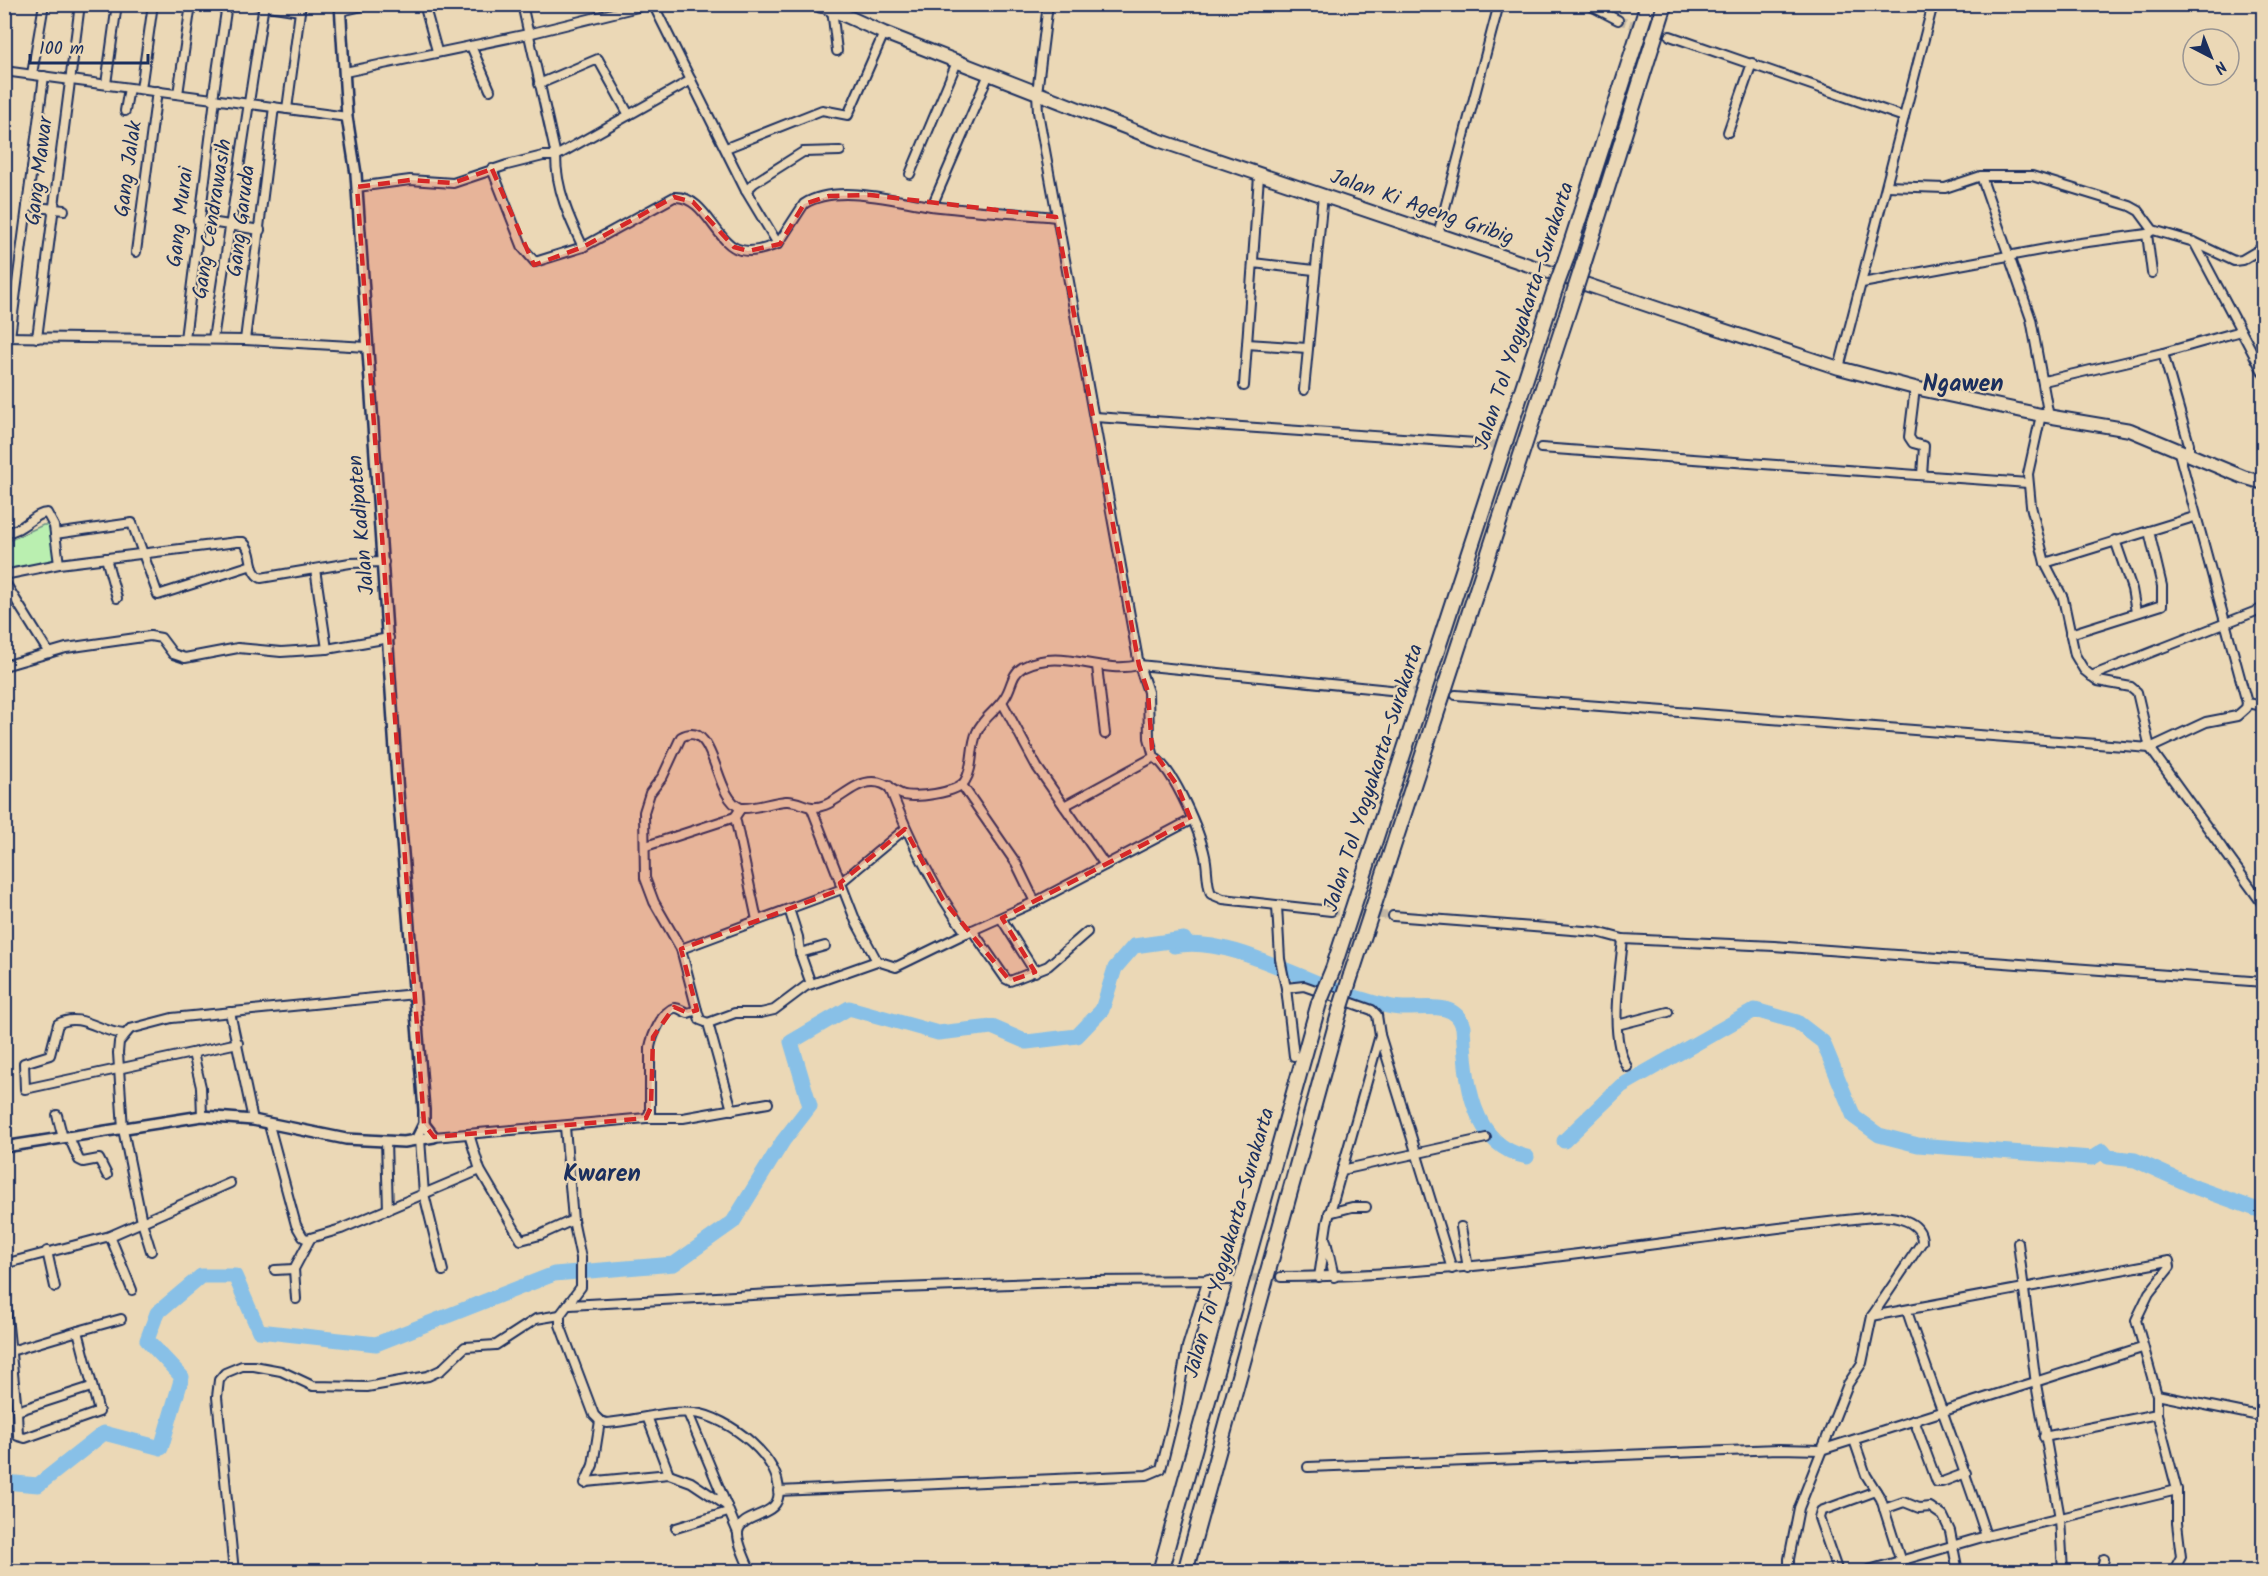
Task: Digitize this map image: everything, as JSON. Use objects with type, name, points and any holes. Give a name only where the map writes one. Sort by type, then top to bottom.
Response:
[{"type":"highway","name":"Jalan Tol Yogyakarta–Surakarta","points":[[1160,1572],[1319,1003],[1333,969],[1648,4]]},
{"type":"highway","name":"Jalan Tol Yogyakarta–Surakarta","points":[[1185,1572],[1340,1010],[1667,4]]},
{"type":"main road","name":"Jalan Ki Ageng Gribig","points":[[825,5],[884,33],[957,62],[1259,176],[1323,195],[1839,368],[1915,388],[2045,416],[2130,430],[2243,477],[2264,483]]},
{"type":"street","points":[[32,74],[44,4]]},
{"type":"street","name":"Gang Mawar","points":[[37,338],[80,4]]},
{"type":"street","points":[[106,84],[117,4]]},
{"type":"street","points":[[141,89],[153,4]]},
{"type":"street","points":[[178,94],[192,4]]},
{"type":"street","name":"Gang Murai","points":[[185,339],[198,220],[227,4]]},
{"type":"street","points":[[255,4],[301,8],[287,109]]},
{"type":"street","points":[[340,8],[371,4]]},
{"type":"street","points":[[424,4],[437,51]]},
{"type":"street","points":[[522,4],[556,156],[556,176],[583,247]]},
{"type":"street","points":[[345,72],[437,51],[528,34],[651,4],[746,191],[778,244]]},
{"type":"street","points":[[1048,4],[1037,93],[1038,112],[1139,665],[1148,692],[1149,738],[1154,757],[1163,763],[1177,785],[1205,855],[1207,884],[1211,894],[1223,899],[1331,911]]},
{"type":"street","points":[[1438,234],[1499,4]]},
{"type":"street","points":[[1587,4],[1618,20]]},
{"type":"street","points":[[1839,368],[1933,4]]},
{"type":"street","name":"Gang Cendrawasih","points":[[213,339],[264,5]]},
{"type":"street","points":[[825,5],[837,51]]},
{"type":"street","name":"Jalan Kadipaten","points":[[340,8],[347,117],[357,187],[398,790],[424,1124]]},
{"type":"street","points":[[726,148],[822,110],[849,114],[884,33]]},
{"type":"street","points":[[1670,36],[1904,117]]},
{"type":"street","points":[[471,46],[490,90]]},
{"type":"street","points":[[539,84],[598,59],[629,115]]},
{"type":"street","points":[[910,174],[957,62]]},
{"type":"street","points":[[1728,132],[1752,63]]},
{"type":"street","points":[[4,71],[347,117]]},
{"type":"street","points":[[932,206],[989,74]]},
{"type":"street","points":[[44,76],[7,337],[213,339],[367,347]]},
{"type":"street","points":[[357,187],[410,180],[453,183],[492,169],[543,156],[556,156],[691,80]]},
{"type":"street","points":[[125,111],[129,88]]},
{"type":"street","name":"Gang Jalak","points":[[136,252],[157,92]]},
{"type":"street","name":"Gang Garuda","points":[[245,340],[274,108]]},
{"type":"street","points":[[746,191],[754,183],[803,152],[840,151]]},
{"type":"street","points":[[492,169],[531,260],[538,262],[559,253],[583,247],[661,203],[679,197],[693,202],[737,249],[757,250],[778,244],[798,210],[810,200],[844,195],[870,195],[932,206],[1056,217]]},
{"type":"street","points":[[1244,386],[1259,176]]},
{"type":"street","points":[[1887,186],[1945,188],[1981,176],[2032,176],[2130,206],[2139,211],[2150,232],[2152,273]]},
{"type":"street","points":[[1981,176],[2031,319],[2044,381],[2045,416],[2028,483],[2045,563],[2064,598],[2075,655],[2097,681],[2131,687],[2137,692],[2150,748],[2264,906]]},
{"type":"street","points":[[1304,390],[1323,195]]},
{"type":"street","points":[[27,206],[64,210]]},
{"type":"street","points":[[198,220],[260,230]]},
{"type":"street","points":[[1862,283],[2150,232],[2194,242],[2234,261],[2242,260],[2264,247]]},
{"type":"street","points":[[2194,242],[2263,373]]},
{"type":"street","points":[[1253,263],[1314,270]]},
{"type":"street","points":[[2044,381],[2163,353],[2241,331]]},
{"type":"street","points":[[1247,344],[1307,348]]},
{"type":"street","points":[[1456,695],[2150,748],[2206,722],[2237,716],[2246,708],[2247,703],[2236,657],[2194,517],[2183,451],[2189,444],[2163,353]]},
{"type":"street","points":[[1915,388],[1909,437],[1913,443],[1924,446],[1922,475]]},
{"type":"street","points":[[1095,417],[1476,443]]},
{"type":"street","points":[[1541,448],[2028,483]]},
{"type":"street","points":[[4,533],[19,530],[44,512],[51,518],[59,564]]},
{"type":"street","points":[[2045,563],[2194,517]]},
{"type":"street","points":[[55,534],[129,523],[133,526],[158,595],[252,566]]},
{"type":"street","points":[[2070,634],[2136,612],[2157,608],[2164,601],[2149,531]]},
{"type":"street","points":[[2115,540],[2132,589],[2136,612]]},
{"type":"street","points":[[4,574],[59,564],[243,542],[250,552],[255,575],[261,579],[351,563],[384,562]]},
{"type":"street","points":[[106,558],[117,598]]},
{"type":"street","points":[[315,569],[327,649]]},
{"type":"street","points":[[4,581],[49,653]]},
{"type":"street","points":[[2091,676],[2264,608]]},
{"type":"street","points":[[4,666],[49,653],[150,636],[161,639],[180,657],[238,648],[281,652],[327,649],[389,638]]},
{"type":"street","points":[[732,1110],[681,949],[654,902],[645,878],[646,846],[642,821],[650,793],[663,776],[677,741],[686,735],[696,736],[709,747],[728,799],[741,808],[787,801],[812,809],[827,805],[866,782],[884,783],[901,794],[913,796],[946,791],[962,785],[967,777],[979,728],[987,716],[1002,702],[1015,674],[1025,666],[1069,659],[1111,669],[1139,665],[1400,691]]},
{"type":"street","points":[[1097,666],[1105,734]]},
{"type":"street","points":[[1002,702],[1037,767],[1105,865]]},
{"type":"street","points":[[2247,703],[2264,706]]},
{"type":"street","points":[[1064,806],[1154,757]]},
{"type":"street","points":[[888,785],[905,829],[941,896],[1007,980],[1048,966],[1087,932]]},
{"type":"street","points":[[962,785],[1016,863],[1035,902]]},
{"type":"street","points":[[646,846],[735,817],[741,808]]},
{"type":"street","points":[[812,809],[841,886],[874,957],[896,967],[1035,902],[1191,820]]},
{"type":"street","points":[[735,817],[757,920]]},
{"type":"street","points":[[681,949],[789,909],[841,886],[905,829]]},
{"type":"street","points":[[1277,906],[1280,959],[1294,1056]]},
{"type":"street","points":[[789,909],[810,983]]},
{"type":"street","points":[[1393,916],[1597,932],[1623,939],[1786,947],[2264,982]]},
{"type":"street","points":[[1002,918],[1035,972]]},
{"type":"street","points":[[1623,939],[1617,1026],[1621,1056],[1628,1067]]},
{"type":"street","points":[[800,953],[825,946]]},
{"type":"street","points":[[646,1118],[651,1107],[650,1047],[664,1017],[673,1008],[701,1016],[735,1012],[761,1013],[774,1010],[810,983],[874,957]]},
{"type":"street","points":[[1286,988],[1304,986],[1372,1010],[1377,1015],[1380,1035],[1452,1269]]},
{"type":"street","points":[[151,1251],[142,1222],[123,1129],[119,1042],[124,1034],[137,1026],[172,1018],[415,994]]},
{"type":"street","points":[[230,1012],[253,1120]]},
{"type":"street","points":[[1617,1026],[1668,1012]]},
{"type":"street","points":[[124,1034],[101,1030],[81,1020],[65,1020],[58,1024],[50,1055],[24,1063],[25,1089],[238,1043]]},
{"type":"street","points":[[1319,1277],[1329,1214],[1380,1035]]},
{"type":"street","points":[[192,1053],[201,1087],[202,1116]]},
{"type":"street","points":[[4,1147],[202,1116],[253,1120],[346,1139],[386,1142],[646,1118],[683,1118],[768,1103]]},
{"type":"street","points":[[57,1115],[79,1160],[100,1160],[107,1175]]},
{"type":"street","points":[[424,1124],[434,1137]]},
{"type":"street","points":[[424,1124],[418,1139],[424,1194],[443,1271]]},
{"type":"street","points":[[269,1125],[296,1225],[303,1237],[310,1239],[388,1210],[480,1170]]},
{"type":"street","points":[[234,1572],[217,1383],[225,1373],[235,1368],[254,1365],[281,1371],[307,1385],[368,1387],[434,1374],[465,1347],[496,1345],[536,1319],[560,1315],[580,1291],[581,1258],[573,1220],[565,1127]]},
{"type":"street","points":[[469,1134],[480,1170],[521,1240],[540,1235],[573,1220]]},
{"type":"street","points":[[1342,1170],[1486,1138]]},
{"type":"street","points":[[386,1142],[388,1210]]},
{"type":"street","points":[[4,1264],[46,1251],[110,1236],[230,1183]]},
{"type":"street","points":[[1329,1214],[1352,1207],[1366,1207]]},
{"type":"street","points":[[1281,1277],[1334,1277],[1468,1268],[1794,1225],[1894,1216],[1917,1228],[1922,1242],[1872,1316],[1863,1363],[1848,1384],[1799,1509],[1789,1559],[1789,1572]]},
{"type":"street","points":[[1461,1227],[1468,1268]]},
{"type":"street","points":[[110,1236],[132,1290]]},
{"type":"street","points":[[1325,1236],[1334,1277]]},
{"type":"street","points":[[296,1299],[294,1269],[310,1239]]},
{"type":"street","points":[[2018,1243],[2044,1437],[2060,1518],[2063,1572]]},
{"type":"street","points":[[46,1251],[55,1287]]},
{"type":"street","points":[[1872,1316],[2025,1289],[2167,1260],[2170,1267],[2149,1293],[2137,1315],[2136,1325],[2157,1395],[2157,1414],[2177,1490],[2177,1523],[2181,1557],[2173,1572]]},
{"type":"street","points":[[275,1270],[294,1269]]},
{"type":"street","points":[[778,1491],[1147,1475],[1155,1472],[1161,1469],[1176,1409],[1187,1347],[1208,1280]]},
{"type":"street","points":[[570,1305],[846,1290],[1231,1280]]},
{"type":"street","points":[[5,1290],[7,1353],[17,1411],[18,1436],[25,1438],[98,1413],[99,1408],[78,1331]]},
{"type":"street","points":[[1907,1311],[1940,1411],[1966,1473],[1986,1536]]},
{"type":"street","points":[[560,1315],[563,1336],[594,1414],[600,1421],[607,1423],[688,1413],[717,1420],[756,1446],[769,1463],[778,1491],[778,1499],[772,1508],[745,1522],[738,1533]]},
{"type":"street","points":[[7,1353],[122,1319]]},
{"type":"street","points":[[1308,1467],[1779,1449],[1821,1450],[1940,1411],[2036,1384],[2142,1348]]},
{"type":"street","points":[[17,1411],[92,1387]]},
{"type":"street","points":[[2157,1395],[2264,1417]]},
{"type":"street","points":[[688,1413],[738,1533],[751,1572]]},
{"type":"street","points":[[2044,1437],[2157,1414]]},
{"type":"street","points":[[648,1419],[669,1474]]},
{"type":"street","points":[[1914,1420],[1937,1482],[1966,1473]]},
{"type":"street","points":[[600,1421],[593,1465],[584,1484],[669,1474],[691,1482],[727,1509]]},
{"type":"street","points":[[1854,1440],[1863,1468],[1884,1509],[1900,1559]]},
{"type":"street","points":[[1867,1571],[1900,1559],[1986,1536],[2177,1490]]},
{"type":"street","points":[[1838,1572],[1819,1518],[1821,1511],[1876,1491]]},
{"type":"street","points":[[1884,1509],[1904,1502],[1919,1508],[1930,1507],[1937,1510],[1950,1531],[1958,1572]]},
{"type":"street","points":[[676,1528],[727,1509]]},
{"type":"street","points":[[2101,1572],[2104,1559]]},
{"type":"highlighted area","points":[[492,169],[534,265],[583,247],[674,197],[693,202],[734,247],[748,251],[780,244],[804,204],[829,196],[870,195],[1056,217],[1139,665],[1148,692],[1152,749],[1177,785],[1191,820],[1002,918],[1035,972],[1010,981],[943,900],[905,829],[840,883],[842,889],[681,949],[697,1010],[688,1013],[674,1007],[653,1037],[651,1107],[646,1118],[434,1137],[424,1124],[420,1075],[357,187],[410,180],[453,183]]},
{"type":"green space","points":[[43,525],[49,525],[55,540],[57,561],[5,569],[4,543]]},
{"type":"waterway","points":[[4,1482],[38,1485],[104,1433],[161,1448],[182,1377],[147,1340],[157,1313],[201,1276],[235,1276],[259,1331],[376,1344],[554,1274],[674,1264],[733,1222],[783,1141],[810,1106],[791,1042],[849,1008],[938,1033],[992,1027],[1027,1042],[1077,1036],[1102,1010],[1115,968],[1134,946],[1184,939]]},
{"type":"waterway","points":[[1174,946],[1195,944],[1218,947],[1242,953],[1337,991],[1374,1003],[1397,1008],[1446,1009],[1453,1013],[1459,1018],[1463,1027],[1469,1086],[1482,1123],[1493,1138],[1507,1150],[1527,1157]]},
{"type":"waterway","points":[[1564,1141],[1621,1086],[1755,1010],[1797,1022],[1823,1042],[1854,1117],[1879,1135],[1918,1145],[2092,1158],[2103,1151],[2108,1157],[2135,1160],[2197,1188],[2264,1212]]},
{"type":"tunnel","points":[[1618,20],[1670,36]]},
{"type":"tunnel","points":[[1476,443],[1541,448]]},
{"type":"tunnel","points":[[1400,691],[1456,695]]},
{"type":"tunnel","points":[[1331,911],[1393,916]]},
{"type":"tunnel","points":[[1239,1279],[1281,1277]]},
{"type":"district","name":"Ngawen","points":[[1963,384]]},
{"type":"district","name":"Kwaren","points":[[602,1174]]}]
